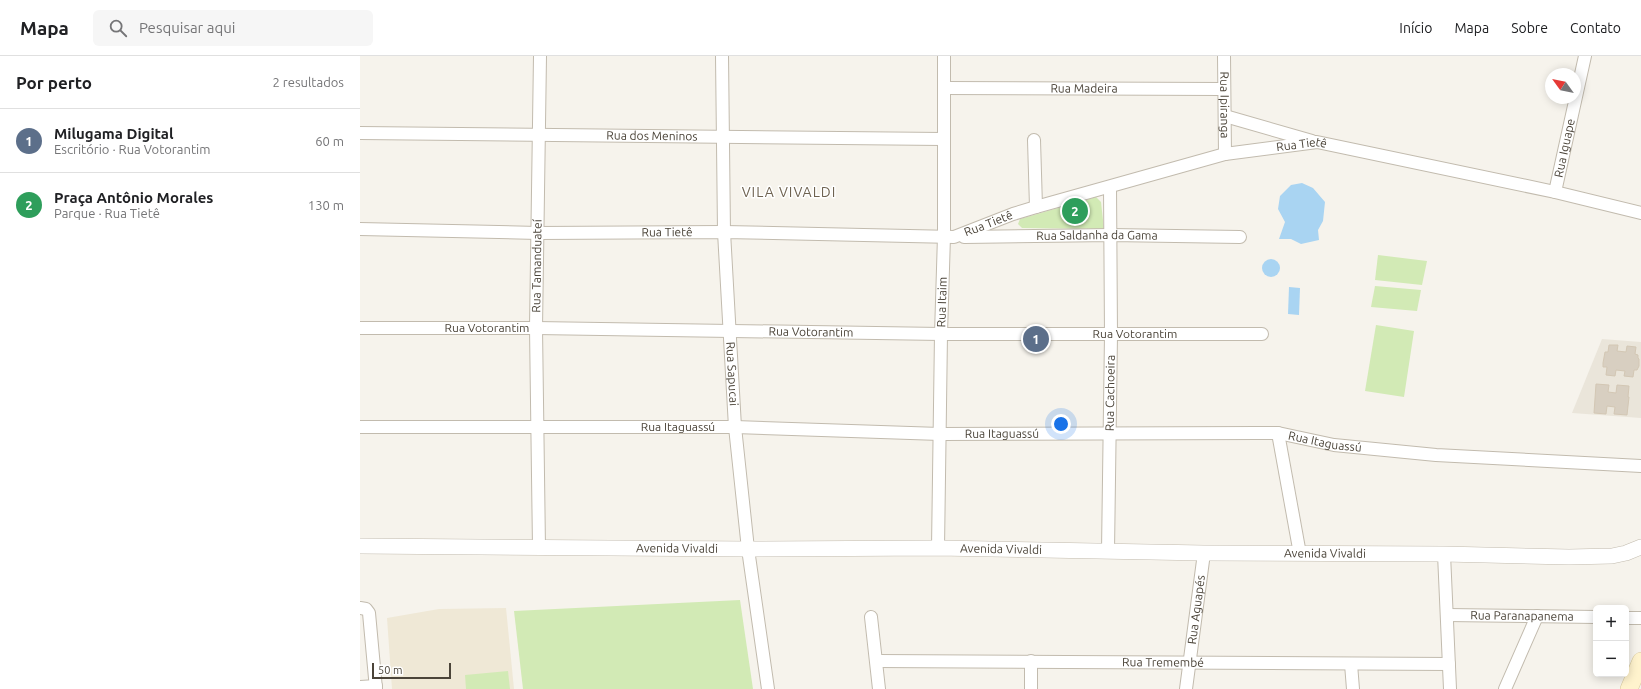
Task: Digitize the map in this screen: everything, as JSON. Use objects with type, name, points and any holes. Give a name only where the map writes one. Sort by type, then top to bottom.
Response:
[{"type":"main road","points":[[1629,689],[1641,661]]},
{"type":"street","name":"Rua Tamanduateí","points":[[540,56],[536,328],[540,548]]},
{"type":"street","name":"Rua Sapucai","points":[[722,56],[724,232],[735,427],[748,549],[768,689]]},
{"type":"street","name":"Rua Itaim","points":[[938,548],[941,334],[949,237],[943,138],[944,56]]},
{"type":"street","name":"Rua Ipiranga","points":[[1224,56],[1223,89],[1225,154]]},
{"type":"street","name":"Rua Iguape","points":[[1555,192],[1585,56]]},
{"type":"street","name":"Rua Madeira","points":[[944,88],[1223,89]]},
{"type":"street","points":[[1225,116],[1317,142]]},
{"type":"street","name":"Rua dos Meninos","points":[[360,133],[539,136],[943,138]]},
{"type":"street","points":[[1034,140],[1036,207]]},
{"type":"street","name":"Rua Tietê","points":[[360,229],[538,233],[724,232],[949,237],[1036,207],[1225,154],[1317,142],[1555,192],[1641,213]]},
{"type":"street","name":"Rua Cachoeira","points":[[1108,551],[1111,335],[1110,187]]},
{"type":"street","points":[[1013,214],[1012,224],[1014,231],[1018,236]]},
{"type":"street","name":"Rua Saldanha da Gama","points":[[949,237],[1111,235],[1240,237]]},
{"type":"street","name":"Rua Votorantim","points":[[360,328],[730,330],[941,334],[1262,334]]},
{"type":"street","name":"Rua Itaguassú","points":[[360,427],[735,427],[940,434],[1278,434],[1334,445],[1436,455],[1641,466]]},
{"type":"street","points":[[1278,434],[1300,554]]},
{"type":"street","name":"Avenida Vivaldi","points":[[360,546],[748,549],[938,548],[1204,553],[1444,554],[1591,557],[1612,556],[1626,553],[1641,547]]},
{"type":"street","name":"Rua Aguapés","points":[[1186,689],[1204,553]]},
{"type":"street","points":[[1444,554],[1450,689]]},
{"type":"street","points":[[360,608],[369,613],[376,687],[360,687]]},
{"type":"street","name":"Rua Paranapanema","points":[[1447,615],[1593,617]]},
{"type":"street","points":[[1505,689],[1537,616]]},
{"type":"street","points":[[871,617],[879,689]]},
{"type":"street","points":[[1629,618],[1641,618]]},
{"type":"street","name":"Rua Tremembé","points":[[877,661],[1449,664]]},
{"type":"street","points":[[1030,689],[1031,661]]},
{"type":"street","points":[[1351,664],[1353,689]]},
{"type":"shaded area","points":[[1602,339],[1641,342],[1641,418],[1572,413]]},
{"type":"shaded area","points":[[506,608],[514,689],[392,689],[387,618],[439,609]]},
{"type":"green space","points":[[1096,197],[1101,202],[1104,229],[1022,228],[1018,224],[1020,219]]},
{"type":"green space","points":[[1378,255],[1427,261],[1422,285],[1375,280]]},
{"type":"green space","points":[[1375,286],[1421,290],[1417,311],[1371,307]]},
{"type":"green space","points":[[1376,325],[1414,331],[1404,397],[1365,391]]},
{"type":"green space","points":[[740,600],[753,689],[523,689],[514,611]]},
{"type":"green space","points":[[508,671],[510,689],[466,689],[465,675]]},
{"type":"water","points":[[1302,183],[1313,188],[1325,202],[1323,221],[1318,230],[1319,240],[1301,244],[1291,239],[1279,239],[1285,222],[1278,209],[1280,196],[1291,185]]},
{"type":"water","points":[[1271,259],[1277,262],[1280,268],[1277,274],[1271,277],[1265,274],[1262,268],[1265,262]]},
{"type":"water","points":[[1289,287],[1300,288],[1299,315],[1288,314]]},
{"type":"building","points":[[1609,345],[1618,345],[1617,351],[1626,352],[1627,346],[1636,347],[1635,354],[1638,355],[1639,366],[1637,370],[1634,370],[1633,377],[1624,376],[1625,371],[1616,370],[1615,376],[1606,375],[1607,367],[1603,367],[1603,363],[1605,352],[1608,352]]},
{"type":"building","points":[[1596,384],[1609,385],[1608,392],[1616,393],[1617,385],[1629,386],[1627,415],[1614,414],[1615,407],[1607,406],[1606,414],[1594,413]]},
{"type":"place","name":"Praça Antônio Morales","points":[[1075,211]]},
{"type":"place","name":"Milugama Digital","points":[[1036,339]]},
{"type":"district","name":"VILA VIVALDI","points":[[789,192]]}]
